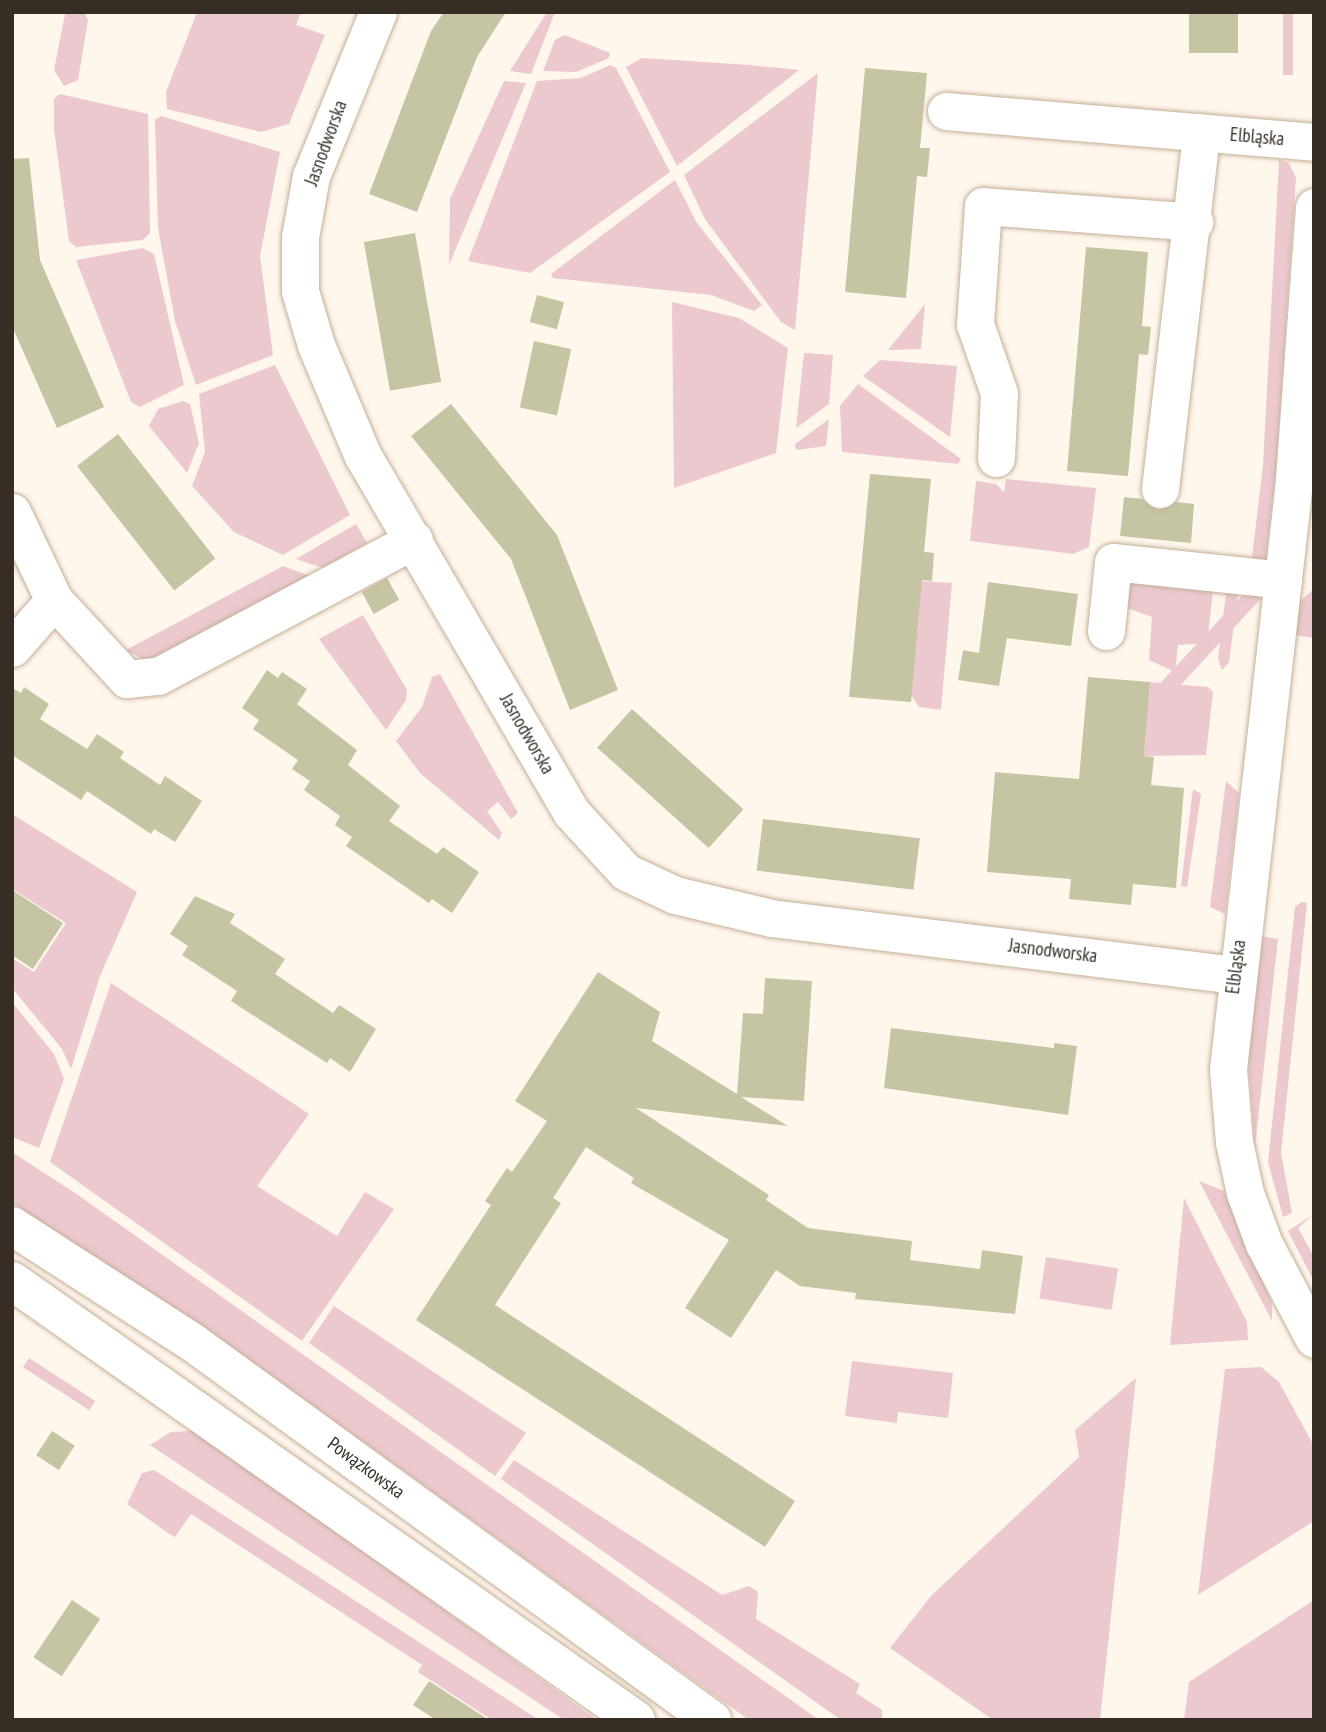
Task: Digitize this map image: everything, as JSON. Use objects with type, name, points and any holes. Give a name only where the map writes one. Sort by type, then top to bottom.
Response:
[{"type":"main road","name":"Powązkowska","points":[[12,1226],[192,1342],[712,1720]]},
{"type":"main road","points":[[12,1281],[636,1720]]},
{"type":"street","name":"Jasnodworska","points":[[378,12],[311,176],[300,237],[300,291],[316,345],[363,456],[571,812],[626,872],[648,885],[771,918],[1235,975]]},
{"type":"street","name":"Elbląska","points":[[946,111],[1314,142]]},
{"type":"street","name":"Elbląska","points":[[1160,489],[1195,206],[1201,132]]},
{"type":"street","points":[[996,458],[999,393],[975,324],[983,206],[1195,206]]},
{"type":"street","name":"Elbląska","points":[[1314,207],[1283,580],[1235,975],[1228,1069],[1239,1167],[1264,1244],[1314,1339]]},
{"type":"street","points":[[12,512],[54,600],[127,679],[159,676],[414,540]]},
{"type":"street","points":[[1106,631],[1113,562],[1283,580]]},
{"type":"street","points":[[12,648],[54,600]]},
{"type":"shaded area","points":[[84,12],[88,20],[78,80],[64,86],[54,70],[65,14]]},
{"type":"shaded area","points":[[197,12],[301,12],[296,25],[325,35],[289,124],[261,132],[167,109],[166,92]]},
{"type":"shaded area","points":[[547,12],[555,12],[531,74],[510,71]]},
{"type":"shaded area","points":[[1283,12],[1293,12],[1293,75],[1283,75]]},
{"type":"shaded area","points":[[565,35],[610,53],[609,58],[576,72],[543,71],[555,40]]},
{"type":"shaded area","points":[[642,58],[799,70],[677,166],[626,67]]},
{"type":"shaded area","points":[[610,65],[616,68],[670,172],[530,273],[468,261],[537,81],[581,78]]},
{"type":"shaded area","points":[[818,73],[795,330],[781,322],[705,219],[684,175]]},
{"type":"shaded area","points":[[504,81],[526,83],[449,265],[450,199]]},
{"type":"shaded area","points":[[60,94],[148,114],[150,233],[143,240],[76,247],[69,241],[54,129],[54,99]]},
{"type":"shaded area","points":[[161,116],[280,152],[260,256],[273,355],[196,385],[175,321],[158,228],[155,120]]},
{"type":"shaded area","points":[[1279,160],[1289,163],[1296,178],[1276,469],[1266,560],[1251,566],[1263,465]]},
{"type":"shaded area","points":[[675,180],[697,223],[762,305],[754,311],[711,295],[553,278],[551,274]]},
{"type":"shaded area","points":[[143,248],[154,254],[184,385],[140,407],[131,402],[76,260]]},
{"type":"shaded area","points":[[672,302],[739,318],[788,348],[776,453],[674,488]]},
{"type":"shaded area","points":[[925,304],[921,349],[888,350]]},
{"type":"shaded area","points":[[804,353],[833,355],[829,404],[796,428]]},
{"type":"shaded area","points":[[880,360],[957,366],[950,437],[863,376]]},
{"type":"shaded area","points":[[275,365],[350,515],[283,555],[234,532],[192,486],[205,452],[199,394]]},
{"type":"shaded area","points":[[858,384],[961,459],[958,464],[842,452],[840,406]]},
{"type":"shaded area","points":[[183,401],[190,404],[199,443],[187,473],[149,426],[158,409]]},
{"type":"shaded area","points":[[829,419],[826,446],[796,450],[795,444]]},
{"type":"shaded area","points":[[1006,479],[1096,488],[1089,547],[1073,554],[970,541],[976,481],[996,484],[1004,492]]},
{"type":"shaded area","points":[[356,524],[367,543],[323,568],[296,559]]},
{"type":"shaded area","points":[[283,566],[310,576],[154,665],[126,650]]},
{"type":"shaded area","points":[[1125,575],[1214,582],[1207,643],[1178,645],[1175,672],[1149,660],[1152,617],[1119,605]]},
{"type":"shaded area","points":[[921,581],[952,583],[941,710],[919,707],[910,693]]},
{"type":"shaded area","points":[[1227,585],[1239,586],[1229,662],[1222,670],[1218,659]]},
{"type":"shaded area","points":[[1249,588],[1261,599],[1141,727],[1130,716]]},
{"type":"shaded area","points":[[1314,589],[1314,638],[1296,635],[1300,601]]},
{"type":"shaded area","points":[[363,615],[407,690],[406,700],[386,730],[319,639]]},
{"type":"shaded area","points":[[440,674],[518,813],[511,819],[498,802],[487,811],[502,833],[499,840],[420,773],[396,741],[422,707],[432,677]]},
{"type":"shaded area","points":[[1150,682],[1208,687],[1213,692],[1206,755],[1144,756]]},
{"type":"shaded area","points":[[1226,781],[1239,793],[1225,914],[1210,907]]},
{"type":"shaded area","points":[[1193,789],[1201,794],[1187,887],[1181,886]]},
{"type":"shaded area","points":[[12,814],[137,892],[100,976],[71,1069],[62,1049],[12,988],[12,958],[34,972],[66,923],[12,889]]},
{"type":"shaded area","points":[[1301,902],[1307,903],[1281,1153],[1292,1213],[1283,1217],[1268,1162],[1295,907]]},
{"type":"shaded area","points":[[1261,936],[1278,939],[1255,1147],[1248,1058]]},
{"type":"shaded area","points":[[111,983],[309,1114],[257,1186],[337,1236],[365,1192],[394,1209],[302,1341],[50,1162]]},
{"type":"shaded area","points":[[12,1002],[54,1054],[64,1079],[39,1148],[12,1137]]},
{"type":"shaded area","points":[[12,1152],[78,1195],[819,1720],[749,1720],[236,1350],[12,1203]]},
{"type":"shaded area","points":[[1199,1181],[1224,1191],[1272,1303],[1272,1321]]},
{"type":"shaded area","points":[[1184,1198],[1247,1322],[1248,1340],[1170,1345]]},
{"type":"shaded area","points":[[1314,1214],[1298,1228],[1314,1257],[1314,1282],[1288,1231]]},
{"type":"shaded area","points":[[1046,1257],[1118,1268],[1112,1310],[1039,1298]]},
{"type":"shaded area","points":[[334,1306],[526,1433],[495,1476],[309,1343]]},
{"type":"shaded area","points":[[29,1358],[95,1401],[89,1410],[23,1367]]},
{"type":"shaded area","points":[[852,1361],[953,1373],[948,1418],[898,1412],[897,1423],[845,1416]]},
{"type":"shaded area","points":[[1261,1367],[1279,1382],[1314,1446],[1314,1521],[1198,1595],[1225,1369]]},
{"type":"shaded area","points":[[1136,1378],[1100,1720],[993,1720],[890,1648],[931,1596],[1079,1457],[1075,1430]]},
{"type":"shaded area","points":[[192,1431],[202,1435],[597,1720],[564,1720],[150,1445],[171,1432]]},
{"type":"shaded area","points":[[514,1460],[722,1595],[749,1586],[758,1592],[756,1619],[860,1684],[856,1693],[882,1710],[882,1720],[841,1720],[501,1479]]},
{"type":"shaded area","points":[[154,1470],[539,1720],[492,1720],[418,1672],[422,1665],[191,1514],[175,1537],[168,1533],[127,1504],[142,1473]]},
{"type":"shaded area","points":[[1314,1600],[1314,1720],[1184,1720],[1189,1682]]},
{"type":"building","points":[[444,12],[506,12],[477,57],[417,212],[369,194],[431,31]]},
{"type":"building","points":[[1189,12],[1238,12],[1238,53],[1189,53]]},
{"type":"building","points":[[865,68],[927,73],[920,148],[930,148],[927,177],[917,176],[906,298],[845,292]]},
{"type":"building","points":[[29,158],[40,260],[104,407],[57,428],[12,326],[12,159]]},
{"type":"building","points":[[415,233],[441,382],[390,391],[364,242]]},
{"type":"building","points":[[1086,247],[1148,252],[1142,326],[1151,327],[1148,355],[1139,354],[1128,476],[1067,471]]},
{"type":"building","points":[[537,295],[564,302],[557,329],[530,322]]},
{"type":"building","points":[[534,341],[571,349],[557,415],[520,408]]},
{"type":"building","points":[[451,404],[557,535],[618,690],[570,710],[511,559],[411,436]]},
{"type":"building","points":[[118,434],[215,559],[174,591],[77,466]]},
{"type":"building","points":[[870,474],[931,479],[924,552],[934,553],[932,581],[922,580],[911,702],[849,697]]},
{"type":"building","points":[[1124,497],[1142,499],[1158,510],[1176,502],[1194,504],[1191,543],[1120,536]]},
{"type":"building","points":[[387,578],[399,600],[374,614],[362,592]]},
{"type":"building","points":[[988,582],[1078,594],[1071,646],[1007,638],[999,686],[958,680],[963,650],[979,653]]},
{"type":"building","points":[[267,670],[278,678],[282,672],[307,689],[297,704],[357,750],[348,765],[400,806],[389,821],[437,854],[443,847],[479,872],[452,913],[432,899],[429,903],[346,846],[352,837],[335,825],[340,816],[304,790],[310,781],[292,769],[298,760],[253,729],[259,720],[242,708]]},
{"type":"building","points":[[1088,677],[1150,682],[1144,756],[1154,757],[1151,785],[1184,788],[1176,888],[1133,884],[1131,905],[1069,899],[1071,879],[987,872],[995,772],[1079,779]]},
{"type":"building","points":[[24,687],[49,704],[40,719],[87,749],[97,734],[124,752],[120,758],[160,785],[165,776],[202,801],[175,842],[154,829],[151,834],[87,791],[81,800],[12,755],[12,688],[21,693]]},
{"type":"building","points":[[632,709],[743,809],[709,848],[597,748]]},
{"type":"building","points":[[763,819],[920,838],[913,890],[757,871]]},
{"type":"building","points":[[12,890],[63,923],[33,969],[12,955]]},
{"type":"building","points":[[195,896],[235,914],[230,923],[285,959],[275,974],[333,1013],[339,1005],[376,1029],[350,1072],[330,1058],[327,1063],[231,1001],[237,991],[182,955],[188,946],[170,934]]},
{"type":"building","points":[[598,972],[660,1012],[652,1041],[737,1094],[743,1013],[763,1014],[765,978],[812,981],[804,1101],[741,1097],[788,1126],[636,1108],[769,1195],[766,1200],[808,1228],[912,1241],[910,1260],[980,1269],[982,1250],[1023,1256],[1015,1314],[855,1299],[856,1293],[800,1286],[776,1270],[731,1338],[685,1308],[729,1240],[631,1183],[634,1178],[586,1147],[553,1198],[561,1203],[495,1305],[795,1501],[765,1547],[416,1320],[491,1205],[485,1201],[507,1168],[512,1172],[547,1121],[515,1101]]},
{"type":"building","points":[[891,1028],[1054,1048],[1054,1043],[1077,1046],[1068,1115],[884,1088]]},
{"type":"building","points":[[52,1431],[75,1446],[59,1470],[36,1455]]},
{"type":"building","points":[[72,1600],[100,1619],[62,1676],[33,1657]]},
{"type":"building","points":[[429,1681],[489,1720],[436,1720],[413,1705]]}]
